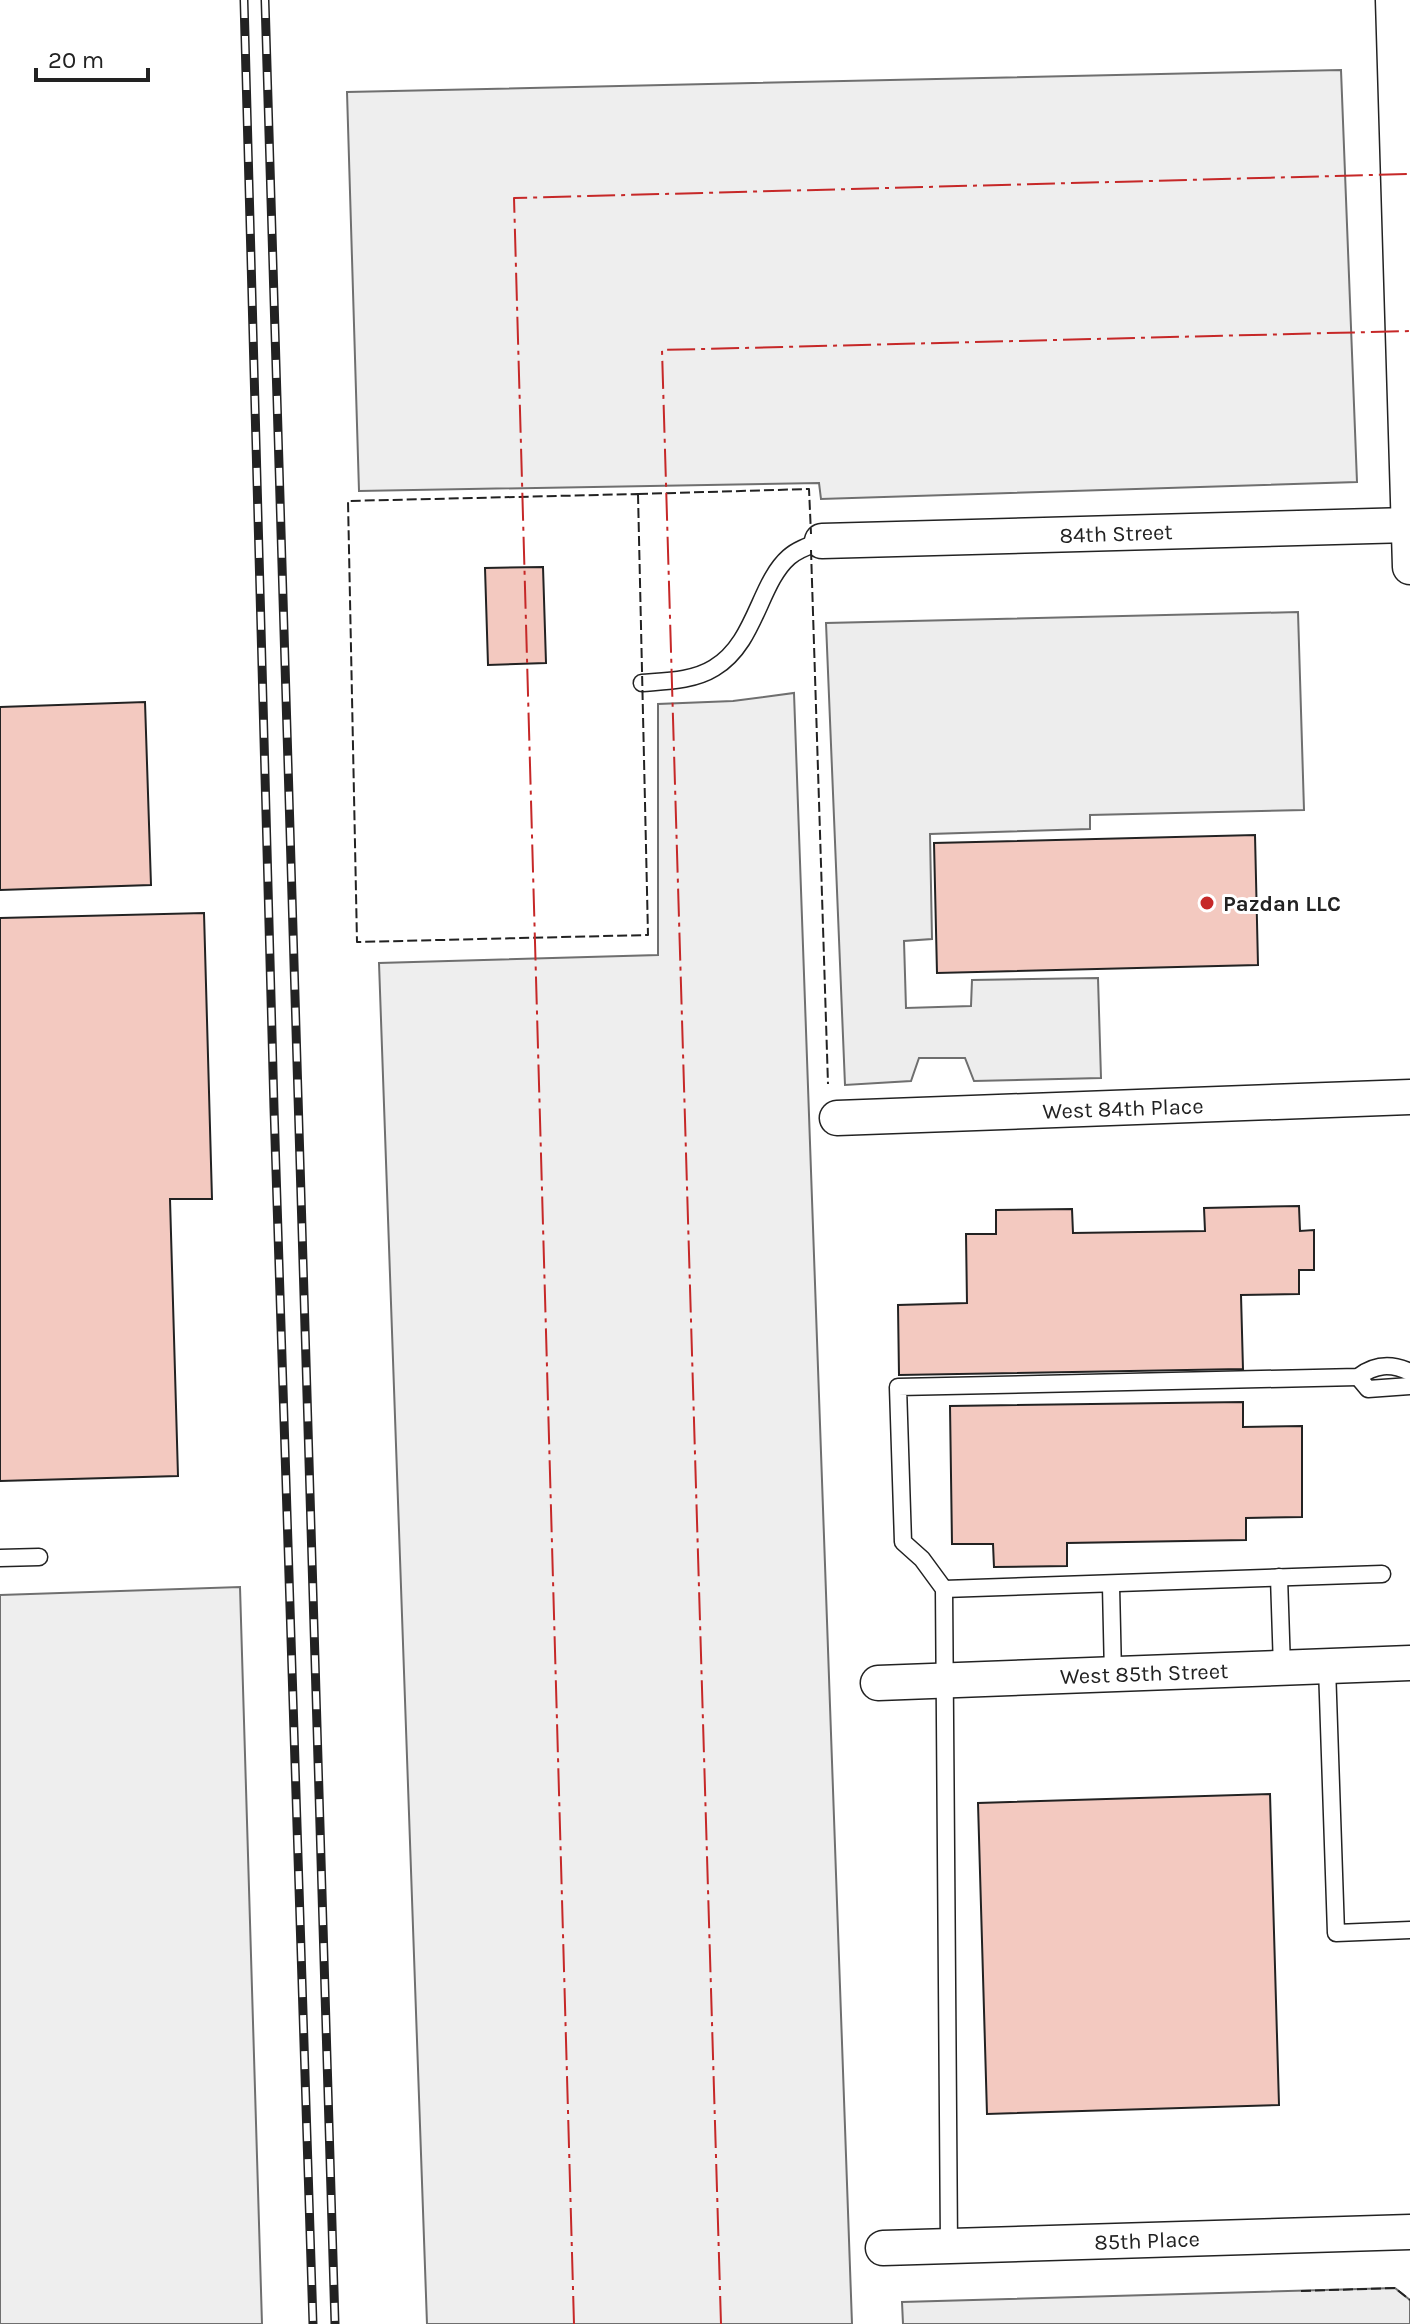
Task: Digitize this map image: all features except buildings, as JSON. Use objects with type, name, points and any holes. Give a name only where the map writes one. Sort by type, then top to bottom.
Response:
[{"type":"street","points":[[1393,0],[1410,567]]},
{"type":"street","name":"84th Street","points":[[822,541],[1409,525]]},
{"type":"street","name":"West 84th Place","points":[[837,1118],[1410,1097]]},
{"type":"street","name":"West 85th Street","points":[[878,1683],[1410,1663]]},
{"type":"street","name":"85th Place","points":[[883,2248],[1410,2232]]},
{"type":"lane","points":[[642,683],[685,679],[714,669],[733,652],[751,625],[778,568],[790,555],[822,541]]},
{"type":"lane","points":[[949,2245],[944,1589],[922,1559],[903,1542],[898,1387],[1358,1377],[1372,1367],[1398,1366],[1410,1372]]},
{"type":"lane","points":[[1358,1377],[1368,1389],[1410,1386]]},
{"type":"lane","points":[[0,1558],[39,1557]]},
{"type":"lane","points":[[944,1589],[1111,1586],[1382,1574]]},
{"type":"lane","points":[[1279,1577],[1282,1668]]},
{"type":"lane","points":[[1111,1586],[1113,1675]]},
{"type":"lane","points":[[1327,1667],[1336,1933],[1410,1930]]},
{"type":"shaded area","points":[[1341,70],[1357,482],[821,499],[819,483],[359,491],[347,92]]},
{"type":"shaded area","points":[[1298,612],[1304,810],[1090,815],[1090,829],[930,834],[932,939],[904,941],[906,1008],[971,1006],[972,980],[1098,978],[1101,1078],[974,1081],[965,1058],[919,1058],[911,1081],[845,1085],[826,623]]},
{"type":"shaded area","points":[[794,693],[852,2324],[427,2324],[379,963],[658,955],[658,704],[733,701]]},
{"type":"shaded area","points":[[240,1587],[262,2324],[0,2324],[0,1595]]},
{"type":"shaded area","points":[[1395,2288],[1410,2300],[1410,2324],[903,2324],[902,2302]]},
{"type":"railway","points":[[244,0],[274,1108],[313,2324]]},
{"type":"railway","points":[[265,0],[335,2324]]},
{"type":"fence","points":[[638,494],[809,489],[811,534]]},
{"type":"fence","points":[[638,494],[648,935],[357,942],[348,501],[638,494]]},
{"type":"fence","points":[[811,550],[828,1084]]},
{"type":"fence","points":[[1301,2291],[1395,2288],[1410,2300]]},
{"type":"power","points":[[574,2324],[514,198],[1410,174]]},
{"type":"power","points":[[721,2324],[662,350],[1410,331]]},
{"type":"place","name":"Pazdan LLC","points":[[1207,903]]}]
